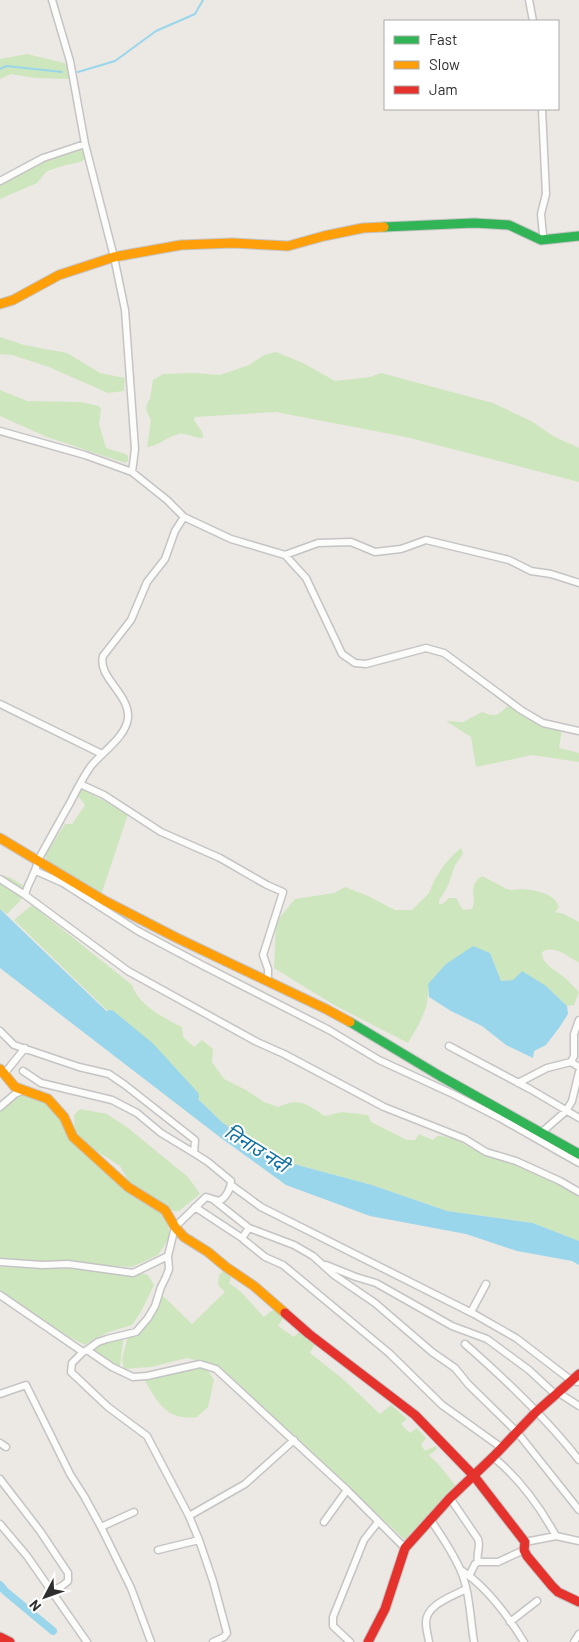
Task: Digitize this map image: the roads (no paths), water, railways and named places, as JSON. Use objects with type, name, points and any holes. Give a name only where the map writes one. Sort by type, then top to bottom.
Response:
[{"type":"street","points":[[52,0],[70,61],[86,144],[125,310],[135,449],[132,472]]},
{"type":"street","points":[[529,0],[533,20]]},
{"type":"street","points":[[542,110],[546,194],[541,214],[542,240]]},
{"type":"street","points":[[0,181],[43,158],[86,144]]},
{"type":"street","points":[[0,304],[13,300],[59,275],[114,257],[181,245],[232,242],[288,246],[363,228],[474,223],[509,225],[542,240],[579,236]]},
{"type":"street","points":[[0,431],[85,454],[132,472],[184,517],[231,539],[285,555],[306,578],[342,654],[354,663],[366,664],[426,648],[444,653],[521,710],[544,723],[579,731]]},
{"type":"street","points":[[25,895],[28,884],[36,870],[38,860],[80,784],[90,768],[124,731],[128,717],[126,701],[104,670],[103,656],[131,620],[147,582],[165,559],[175,531],[184,517]]},
{"type":"street","points":[[285,555],[318,544],[351,542],[375,552],[401,549],[426,540],[509,560],[531,571],[551,574],[579,583]]},
{"type":"street","points":[[0,704],[102,754]]},
{"type":"street","points":[[80,784],[104,795],[161,832],[220,858],[283,892],[263,956],[268,969],[268,982]]},
{"type":"street","points":[[0,838],[114,905],[177,938],[326,1009],[579,1154]]},
{"type":"street","points":[[36,870],[63,883],[138,931],[329,1030],[379,1060],[492,1114],[579,1162]]},
{"type":"street","points":[[0,880],[25,895],[128,971],[257,1042],[284,1054],[384,1107],[465,1139],[486,1152],[516,1161],[579,1192]]},
{"type":"street","points":[[571,1062],[574,1056],[574,1034],[579,1020]]},
{"type":"street","points":[[0,1031],[14,1044],[79,1068],[109,1074],[195,1140],[194,1153]]},
{"type":"street","points":[[449,1046],[579,1118]]},
{"type":"street","points":[[25,1048],[2,1071],[15,1088],[48,1099],[64,1117],[73,1137],[128,1187],[165,1210],[175,1227],[184,1237],[254,1286],[309,1334],[415,1416],[474,1476],[525,1546],[534,1565],[552,1586],[558,1592],[579,1602]]},
{"type":"street","points":[[518,1083],[547,1068],[571,1062],[579,1067]]},
{"type":"street","points":[[22,1071],[41,1083],[112,1100],[137,1113],[161,1133],[208,1162],[231,1181],[231,1185],[261,1207],[471,1312],[516,1338],[575,1382]]},
{"type":"street","points":[[542,1132],[566,1111],[572,1101],[579,1072]]},
{"type":"street","points":[[0,1107],[15,1094],[24,1090]]},
{"type":"street","points":[[213,1642],[224,1637],[227,1633],[213,1581],[189,1516],[147,1436],[108,1407],[71,1372],[72,1363],[85,1351],[98,1342],[136,1332],[148,1318],[155,1306],[169,1269],[168,1256],[175,1227],[206,1197],[219,1201],[224,1199],[231,1185]]},
{"type":"street","points":[[214,1200],[249,1228],[294,1245],[320,1263],[395,1319],[432,1352],[455,1368],[517,1432],[579,1510]]},
{"type":"street","points":[[195,1207],[242,1238],[265,1257],[283,1266],[389,1352],[442,1405],[502,1448]]},
{"type":"street","points":[[242,1238],[249,1228]]},
{"type":"street","points":[[0,1262],[42,1265],[68,1264],[133,1273],[168,1256]]},
{"type":"street","points":[[320,1263],[376,1283],[452,1326],[487,1339],[558,1394],[576,1405],[579,1414]]},
{"type":"street","points":[[471,1312],[486,1284]]},
{"type":"street","points":[[0,1295],[85,1351],[133,1377],[147,1376],[200,1364],[216,1369],[347,1490],[405,1548]]},
{"type":"street","points":[[464,1344],[496,1371],[546,1420],[579,1460]]},
{"type":"street","points":[[368,1642],[385,1609],[405,1548],[450,1498],[536,1412],[575,1382],[579,1374]]},
{"type":"street","points":[[0,1394],[26,1385],[70,1474],[101,1527],[131,1588],[151,1642]]},
{"type":"street","points":[[189,1516],[245,1484],[294,1440]]},
{"type":"street","points":[[493,1457],[529,1493],[556,1536]]},
{"type":"street","points":[[0,1479],[40,1531],[68,1573],[68,1581],[52,1591]]},
{"type":"street","points":[[324,1522],[347,1490]]},
{"type":"street","points":[[450,1498],[478,1539],[480,1545],[477,1554],[478,1562]]},
{"type":"street","points":[[101,1527],[134,1512]]},
{"type":"street","points":[[430,1519],[461,1570],[466,1589],[474,1642]]},
{"type":"street","points":[[350,1642],[333,1626],[333,1617],[364,1540],[378,1522]]},
{"type":"street","points":[[0,1524],[28,1556],[87,1642]]},
{"type":"street","points":[[469,1576],[478,1562],[498,1562],[525,1546],[556,1536],[579,1541]]},
{"type":"street","points":[[158,1550],[199,1540]]},
{"type":"street","points":[[461,1570],[480,1585],[524,1642]]},
{"type":"street","points":[[429,1642],[426,1622],[427,1613],[466,1589]]},
{"type":"street","points":[[510,1622],[537,1601]]},
{"type":"street","points":[[574,1642],[579,1634]]},
{"type":"street","points":[[0,1637],[10,1642]]},
{"type":"water","points":[[0,909],[223,1123],[255,1146],[290,1163],[372,1185],[447,1211],[533,1223],[579,1241],[579,1265],[572,1261],[517,1251],[466,1234],[370,1216],[286,1185],[221,1138],[0,968]]},
{"type":"water","points":[[473,946],[490,953],[501,981],[513,980],[522,971],[546,986],[567,1006],[568,1014],[559,1028],[546,1045],[534,1051],[533,1058],[506,1045],[482,1026],[451,1011],[429,997],[428,984],[446,964]]},
{"type":"waterway","points":[[78,72],[115,61],[156,31],[195,14],[203,0]]},
{"type":"waterway","points":[[0,69],[6,66],[62,72]]},
{"type":"waterway","name":"तिनाउ नदी","points":[[110,1016],[149,1048],[193,1096]]},
{"type":"waterway","points":[[0,1585],[53,1631]]}]
